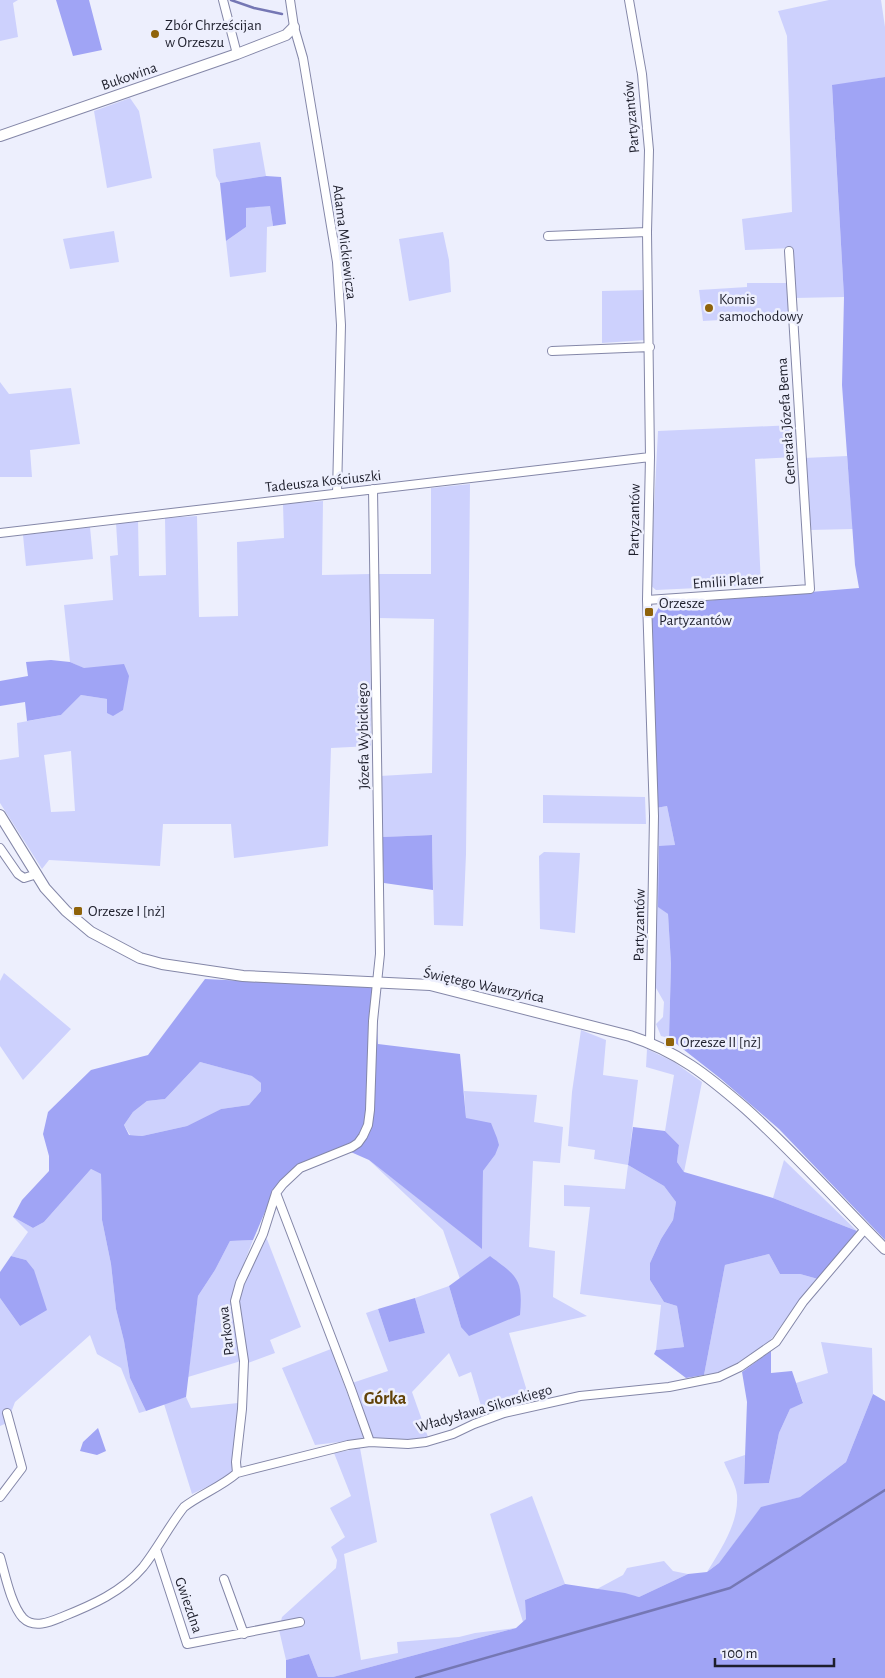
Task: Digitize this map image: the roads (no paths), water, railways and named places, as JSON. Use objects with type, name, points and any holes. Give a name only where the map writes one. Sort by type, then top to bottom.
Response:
[{"type":"street","points":[[223,0],[238,54]]},
{"type":"street","points":[[290,0],[294,27]]},
{"type":"street","name":"Partyzantów","points":[[629,0],[642,74],[649,150],[647,232],[650,457],[647,600],[654,816],[650,1042]]},
{"type":"street","name":"Bukowina","points":[[0,136],[238,54],[286,35],[294,27]]},
{"type":"street","name":"Adama Mickiewicza","points":[[294,27],[303,58],[337,262],[341,325],[337,493]]},
{"type":"street","points":[[548,236],[647,232]]},
{"type":"street","name":"Generała Józefa Bema","points":[[789,251],[810,589]]},
{"type":"street","points":[[552,351],[650,347]]},
{"type":"street","name":"Tadeusza Kościuszki","points":[[0,533],[650,457]]},
{"type":"street","name":"Józefa Wybickiego","points":[[373,489],[380,954],[378,983]]},
{"type":"street","name":"Emilii Plater","points":[[647,600],[810,589]]},
{"type":"street","name":"Świętego Wawrzyńca","points":[[0,816],[54,900],[74,919],[106,941],[140,958],[162,964],[243,976],[430,985],[650,1042],[712,1079],[769,1130],[885,1249]]},
{"type":"street","points":[[0,848],[18,874],[24,878],[37,874]]},
{"type":"street","name":"Parkowa","points":[[237,1473],[236,1462],[242,1409],[244,1362],[235,1302],[240,1284],[263,1234],[276,1193],[286,1180],[300,1168],[352,1147],[363,1136],[368,1125],[370,1110],[373,1021],[378,983]]},
{"type":"street","points":[[276,1193],[370,1442]]},
{"type":"street","name":"Władysława Sikorskiego","points":[[0,1557],[16,1606],[24,1619],[35,1624],[48,1623],[93,1605],[124,1586],[142,1568],[184,1507],[194,1499],[227,1482],[237,1473],[348,1445],[370,1442],[408,1444],[426,1442],[453,1434],[504,1413],[549,1402],[604,1392],[686,1384],[719,1377],[729,1373],[776,1342],[803,1302],[865,1229]]},
{"type":"street","points":[[0,1497],[22,1468],[7,1412]]},
{"type":"street","name":"Gwiezdna","points":[[156,1549],[187,1644],[300,1622]]},
{"type":"street","points":[[224,1579],[244,1634]]},
{"type":"waterway","points":[[231,0],[254,8],[282,14]]},
{"type":"waterway","points":[[416,1678],[730,1588],[885,1490]]},
{"type":"place","name":"Zbór Chrześcijan w Orzeszu","points":[[155,34]]},
{"type":"place","name":"Komis samochodowy","points":[[709,308]]},
{"type":"place","name":"Orzesze Partyzantów","points":[[649,612]]},
{"type":"place","name":"Orzesze I [nż]","points":[[78,911]]},
{"type":"place","name":"Orzesze II [nż]","points":[[670,1042]]},
{"type":"district","name":"Górka","points":[[385,1398]]}]
